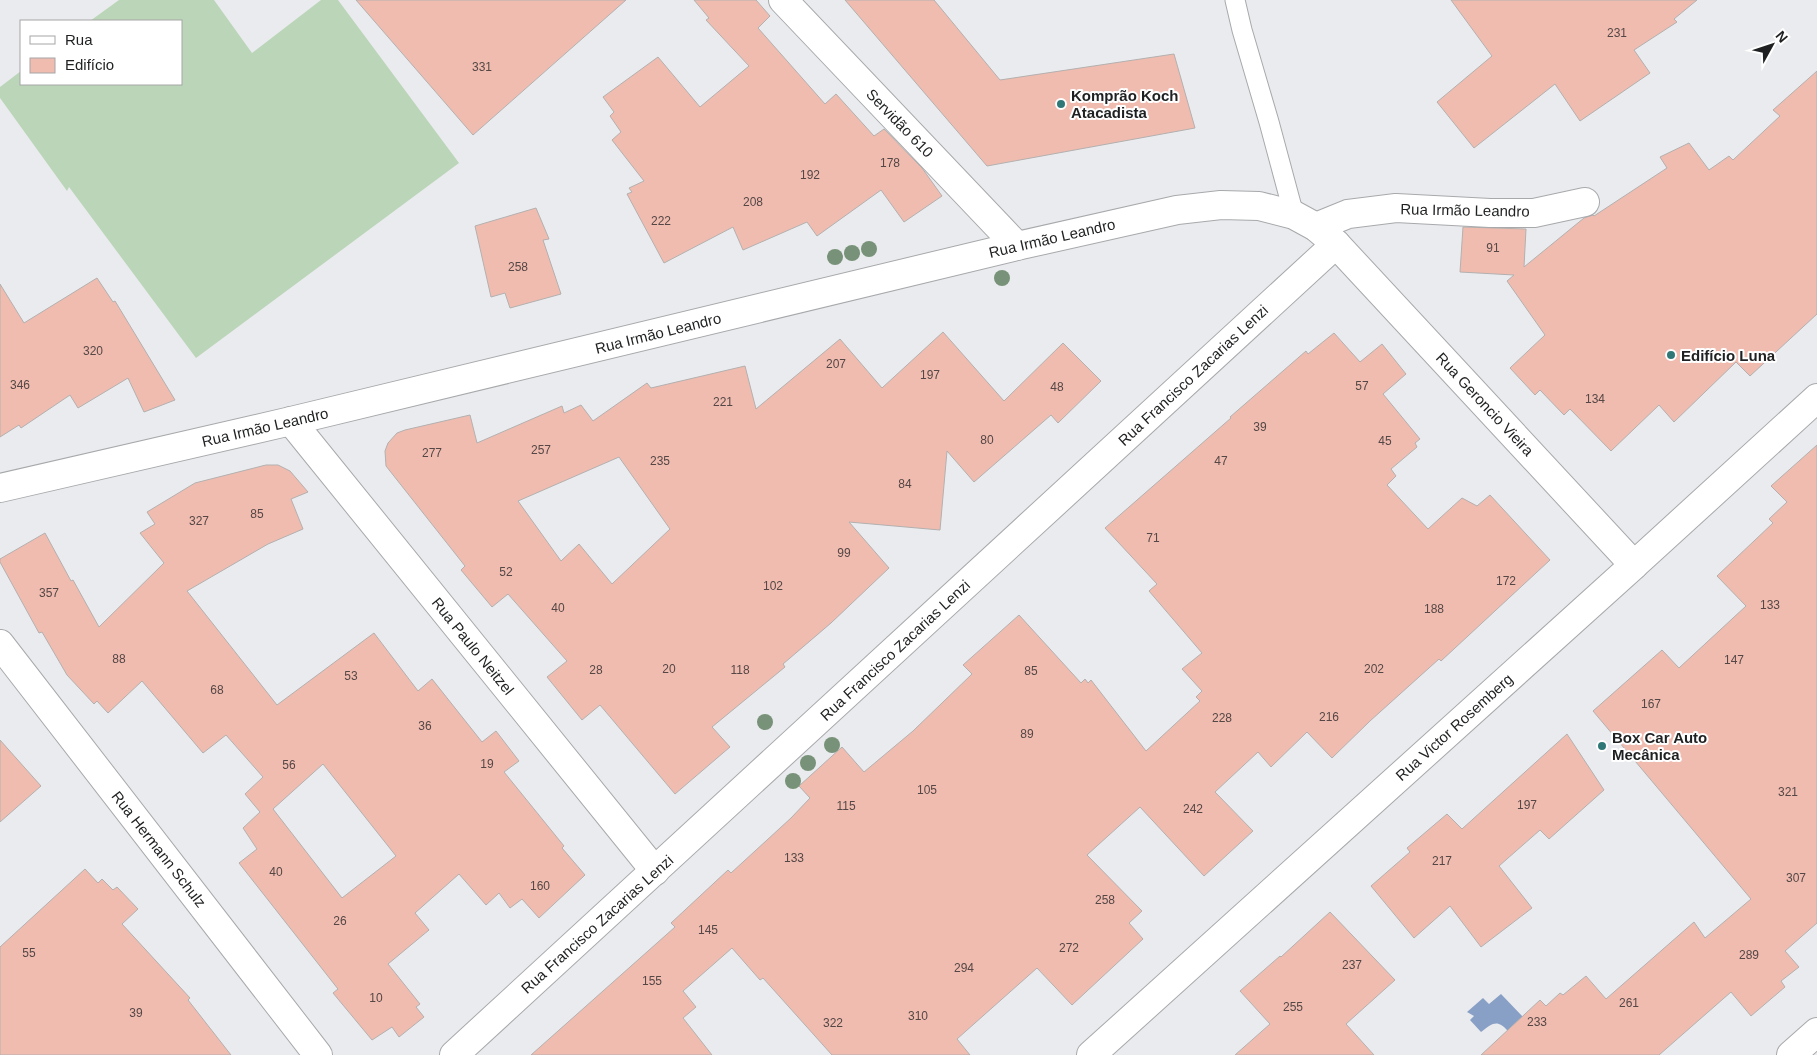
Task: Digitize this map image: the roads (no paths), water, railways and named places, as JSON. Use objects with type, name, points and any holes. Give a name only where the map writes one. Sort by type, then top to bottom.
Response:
[{"type":"street","name":"Servidão 610","points":[[782,0],[1017,246]]},
{"type":"street","name":"Rua Irmão Leandro","points":[[0,488],[291,421],[1017,246],[1177,210],[1221,206],[1259,206],[1315,228],[1348,214],[1387,209],[1534,213],[1585,202]]},
{"type":"street","name":"Rua Geroncio Vieira","points":[[1315,228],[1634,565]]},
{"type":"street","name":"Rua Francisco Zacarias Lenzi","points":[[454,1055],[655,871],[1315,228]]},
{"type":"street","name":"Rua Victor Rosemberg","points":[[1091,1055],[1817,398]]},
{"type":"street","name":"Rua Paulo Neitzel","points":[[291,421],[655,871]]},
{"type":"street","name":"Rua Hermann Schulz","points":[[0,644],[318,1055]]},
{"type":"street","points":[[1791,1055],[1817,1032]]},
{"type":"lane","points":[[1235,0],[1269,122],[1315,228]]},
{"type":"water","points":[[1501,994],[1523,1017],[1508,1031],[1501,1025],[1495,1024],[1481,1032],[1470,1020],[1474,1016],[1467,1012],[1483,998],[1489,1004]]},
{"type":"place","name":"Komprão Koch Atacadista","points":[[1061,104]]},
{"type":"place","name":"Edifício Luna","points":[[1671,355]]},
{"type":"place","name":"Box Car Auto Mecânica","points":[[1602,746]]}]
